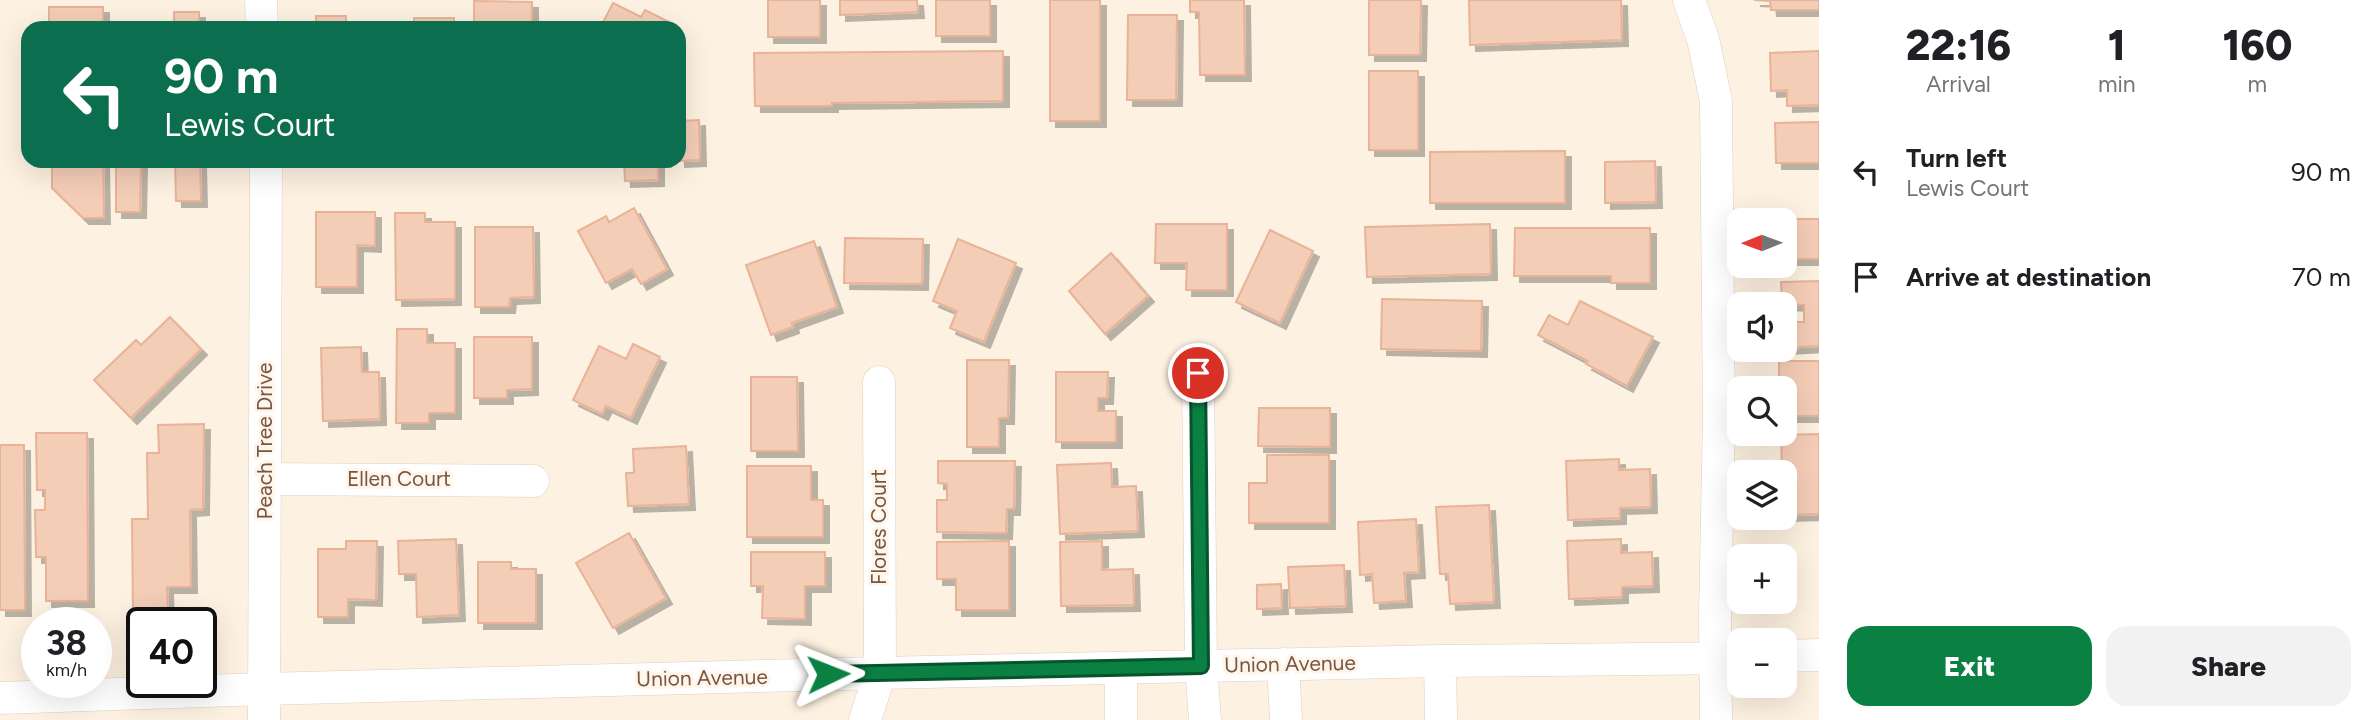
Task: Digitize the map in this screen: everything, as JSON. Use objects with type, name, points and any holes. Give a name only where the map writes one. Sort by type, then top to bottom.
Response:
[{"type":"street","points":[[261,0],[262,21]]},
{"type":"street","points":[[1689,0],[1703,39],[1716,101],[1719,416],[1727,631]]},
{"type":"street","name":"Peach Tree Drive","points":[[264,720],[266,168]]},
{"type":"street","points":[[1198,373],[1201,666],[1205,720]]},
{"type":"street","name":"Flores Court","points":[[864,720],[880,673],[879,382]]},
{"type":"street","name":"Ellen Court","points":[[265,479],[533,481]]},
{"type":"street","points":[[1797,656],[1819,655]]},
{"type":"street","name":"Union Avenue","points":[[0,698],[880,673],[1727,658]]},
{"type":"street","points":[[1440,661],[1441,720]]},
{"type":"street","points":[[1716,720],[1727,663]]},
{"type":"street","points":[[1283,664],[1286,720]]},
{"type":"street","points":[[1121,668],[1121,720]]},
{"type":"building","points":[[768,0],[820,0],[820,37],[768,37]]},
{"type":"building","points":[[840,0],[917,0],[918,12],[840,15]]},
{"type":"building","points":[[936,0],[990,0],[990,36],[936,36]]},
{"type":"building","points":[[1050,0],[1100,0],[1100,121],[1050,121]]},
{"type":"building","points":[[1190,0],[1244,0],[1245,75],[1200,75],[1199,12],[1190,12]]},
{"type":"building","points":[[1369,0],[1421,0],[1420,55],[1369,55]]},
{"type":"building","points":[[1469,0],[1621,0],[1622,40],[1470,45]]},
{"type":"building","points":[[1754,0],[1819,0],[1819,10],[1771,10],[1770,1]]},
{"type":"building","points":[[474,1],[532,2],[532,21],[474,21]]},
{"type":"building","points":[[613,3],[641,17],[645,10],[667,21],[604,21]]},
{"type":"building","points":[[49,7],[103,7],[103,21],[49,21]]},
{"type":"building","points":[[174,12],[199,12],[199,21],[174,21]]},
{"type":"building","points":[[1128,15],[1177,15],[1176,100],[1127,100]]},
{"type":"building","points":[[316,16],[346,16],[346,21],[316,21]]},
{"type":"building","points":[[414,18],[454,18],[454,21],[414,21]]},
{"type":"building","points":[[1003,51],[1003,101],[755,106],[754,53]]},
{"type":"building","points":[[1819,51],[1819,105],[1787,106],[1787,90],[1771,91],[1770,53]]},
{"type":"building","points":[[1369,71],[1418,71],[1418,150],[1369,150]]},
{"type":"building","points":[[699,120],[700,160],[686,161],[686,121]]},
{"type":"building","points":[[1819,122],[1819,163],[1776,163],[1775,123]]},
{"type":"building","points":[[1565,151],[1565,203],[1430,203],[1430,152]]},
{"type":"building","points":[[1655,161],[1656,202],[1605,203],[1605,162]]},
{"type":"building","points":[[52,168],[103,168],[104,218],[83,218],[52,188]]},
{"type":"building","points":[[116,168],[141,168],[140,212],[116,212]]},
{"type":"building","points":[[175,168],[200,168],[201,201],[176,201]]},
{"type":"building","points":[[624,168],[658,168],[658,180],[625,181]]},
{"type":"building","points":[[634,208],[667,269],[641,284],[632,269],[606,283],[578,231],[606,216],[609,222]]},
{"type":"building","points":[[316,212],[375,212],[375,246],[357,245],[357,287],[316,287]]},
{"type":"building","points":[[395,213],[425,213],[425,222],[455,222],[455,299],[396,300]]},
{"type":"building","points":[[1797,219],[1819,219],[1819,259],[1797,259]]},
{"type":"building","points":[[1156,224],[1227,224],[1227,290],[1186,290],[1187,263],[1155,263]]},
{"type":"building","points":[[1490,224],[1491,274],[1367,277],[1365,227]]},
{"type":"building","points":[[475,227],[533,227],[534,297],[510,298],[509,307],[475,307]]},
{"type":"building","points":[[1515,228],[1650,228],[1650,283],[1611,283],[1611,276],[1514,276]]},
{"type":"building","points":[[1270,230],[1313,251],[1280,323],[1236,302]]},
{"type":"building","points":[[845,238],[923,239],[922,284],[844,283]]},
{"type":"building","points":[[958,239],[1016,263],[984,342],[950,328],[957,311],[933,301]]},
{"type":"building","points":[[814,241],[837,307],[792,323],[793,327],[771,335],[746,265]]},
{"type":"building","points":[[1111,253],[1148,296],[1105,334],[1069,291]]},
{"type":"building","points":[[1819,281],[1819,346],[1797,347],[1797,322],[1804,322],[1804,305],[1797,305],[1797,292],[1781,292],[1781,282]]},
{"type":"building","points":[[1382,299],[1482,301],[1481,351],[1381,349]]},
{"type":"building","points":[[1580,301],[1653,337],[1627,386],[1586,364],[1588,361],[1538,335],[1549,315],[1568,325]]},
{"type":"building","points":[[170,317],[201,349],[131,418],[94,380],[136,340],[141,345]]},
{"type":"building","points":[[397,329],[427,329],[427,343],[455,343],[455,413],[429,413],[429,423],[396,423]]},
{"type":"building","points":[[474,337],[532,337],[532,389],[507,390],[507,398],[474,398]]},
{"type":"building","points":[[633,344],[660,357],[631,418],[606,406],[602,414],[573,400],[599,346],[626,359]]},
{"type":"building","points":[[361,347],[362,372],[379,372],[380,419],[323,421],[321,348]]},
{"type":"building","points":[[967,360],[1009,360],[1008,418],[999,418],[999,447],[967,447]]},
{"type":"building","points":[[1819,361],[1819,416],[1797,416],[1797,376],[1779,376],[1779,362]]},
{"type":"building","points":[[1056,372],[1108,372],[1107,398],[1098,398],[1098,411],[1116,411],[1116,442],[1056,442]]},
{"type":"building","points":[[751,377],[797,377],[798,451],[751,451]]},
{"type":"building","points":[[1259,408],[1330,408],[1330,447],[1258,446]]},
{"type":"building","points":[[204,424],[203,509],[190,510],[191,587],[167,587],[168,607],[133,607],[132,519],[148,519],[147,453],[159,453],[158,425]]},
{"type":"building","points":[[36,433],[87,433],[88,601],[46,601],[46,557],[36,557],[35,510],[45,510],[45,490],[37,490]]},
{"type":"building","points":[[1819,434],[1819,514],[1797,515],[1797,460],[1782,460],[1781,446],[1797,446],[1797,435]]},
{"type":"building","points":[[0,445],[24,445],[25,607],[21,607],[21,610],[0,610]]},
{"type":"building","points":[[686,446],[689,504],[628,506],[626,473],[634,473],[633,449]]},
{"type":"building","points":[[1267,455],[1329,455],[1329,523],[1249,523],[1249,483],[1267,483]]},
{"type":"building","points":[[1619,459],[1619,470],[1650,469],[1651,507],[1620,508],[1620,518],[1568,520],[1566,461]]},
{"type":"building","points":[[938,461],[1015,461],[1014,509],[1007,509],[1006,533],[937,532],[937,500],[947,500],[947,484],[938,483]]},
{"type":"building","points":[[1111,463],[1112,487],[1136,486],[1138,531],[1060,534],[1057,465]]},
{"type":"building","points":[[747,466],[811,466],[811,500],[823,500],[823,537],[747,537]]},
{"type":"building","points":[[1489,505],[1494,602],[1450,604],[1448,574],[1440,574],[1436,507]]},
{"type":"building","points":[[1416,519],[1419,572],[1404,573],[1406,601],[1374,603],[1372,574],[1360,575],[1358,522]]},
{"type":"building","points":[[629,533],[666,598],[613,628],[576,563]]},
{"type":"building","points":[[456,539],[459,615],[417,617],[416,574],[399,574],[398,541]]},
{"type":"building","points":[[1621,539],[1621,553],[1652,552],[1653,586],[1622,587],[1622,597],[1569,599],[1567,541]]},
{"type":"building","points":[[346,541],[377,541],[376,600],[348,599],[348,617],[318,617],[318,549],[346,549]]},
{"type":"building","points":[[1009,541],[1009,610],[956,610],[956,579],[937,579],[937,542]]},
{"type":"building","points":[[1102,541],[1102,570],[1133,569],[1134,605],[1061,606],[1060,542]]},
{"type":"building","points":[[751,552],[825,552],[825,586],[805,586],[805,619],[762,618],[763,586],[751,586]]},
{"type":"building","points":[[478,562],[511,562],[511,569],[536,569],[536,623],[478,623]]},
{"type":"building","points":[[1344,565],[1346,606],[1290,608],[1288,567]]},
{"type":"building","points":[[1281,584],[1282,608],[1257,609],[1257,585]]},
{"type":"route","points":[[828,674],[1201,666],[1198,373]]}]
